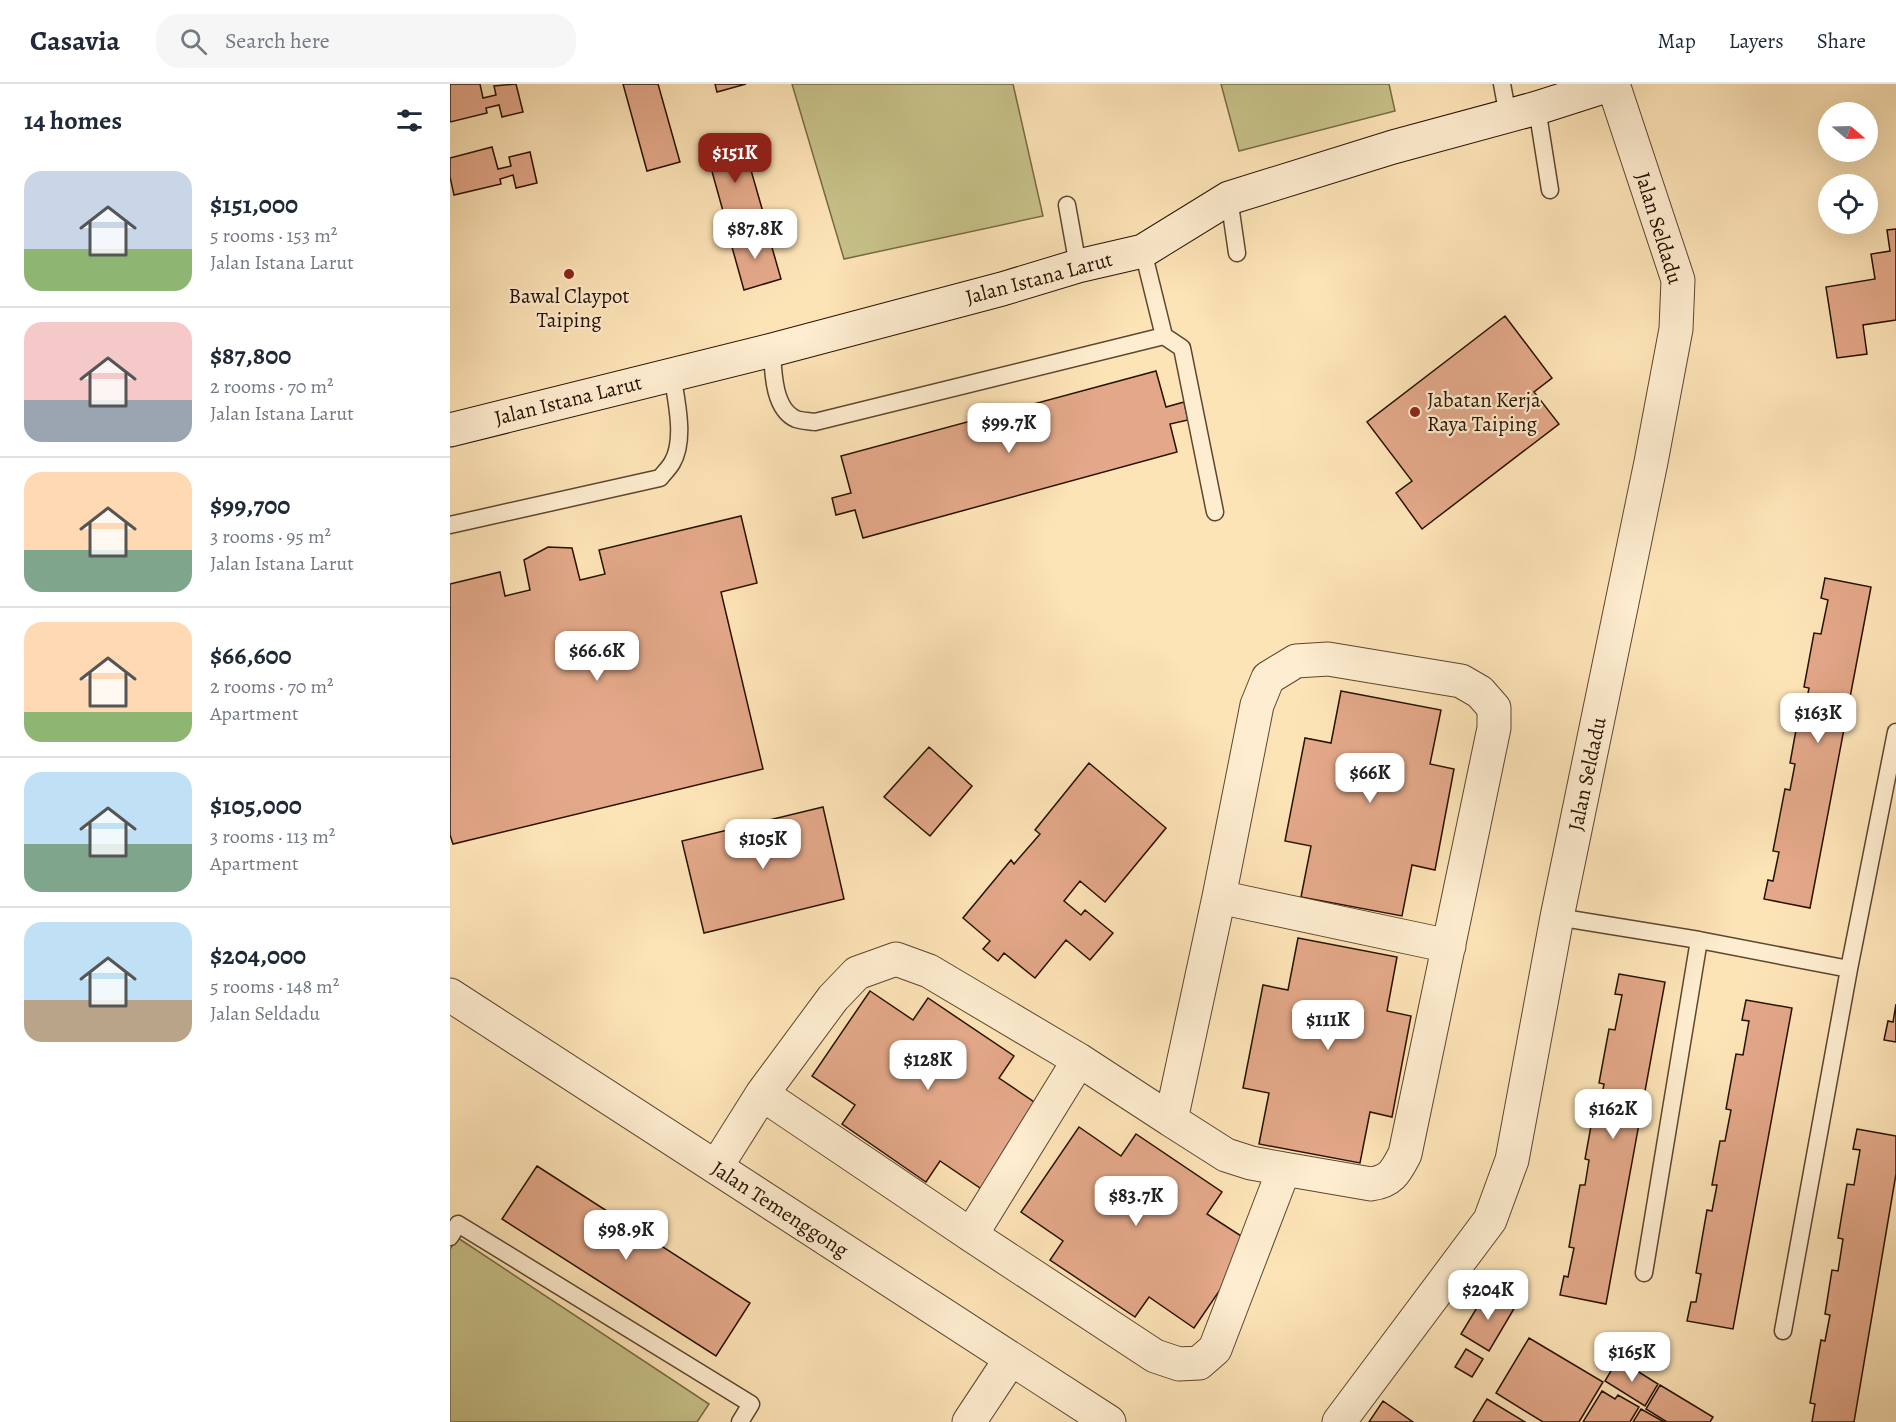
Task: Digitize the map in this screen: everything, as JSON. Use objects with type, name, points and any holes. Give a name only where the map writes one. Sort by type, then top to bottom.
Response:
[{"type":"street","name":"Jalan Istana Larut","points":[[450,430],[772,350],[1143,250],[1229,198],[1393,147],[1523,112],[1613,84]]},
{"type":"street","name":"Jalan Seldadu","points":[[1339,1422],[1490,1220],[1512,1160],[1557,917],[1651,462],[1676,329],[1678,280],[1613,84]]},
{"type":"street","points":[[716,1167],[762,1094],[832,998],[857,973],[896,959],[929,971],[1079,1060],[1170,1120],[1226,1155],[1251,1163],[1371,1184],[1383,1182],[1395,1173],[1406,1154],[1494,728],[1494,708],[1480,692],[1461,681],[1328,659],[1296,661],[1268,678],[1257,705],[1219,897],[1170,1120]]},
{"type":"street","points":[[1219,897],[1449,945]]},
{"type":"street","name":"Jalan Temenggong","points":[[450,995],[1010,1360],[1109,1422]]},
{"type":"street","points":[[971,1235],[1079,1060]]},
{"type":"street","points":[[762,1094],[1155,1356],[1179,1364],[1199,1363],[1215,1349],[1284,1169]]},
{"type":"street","points":[[969,1422],[1010,1360]]},
{"type":"lane","points":[[1502,84],[1523,112],[1550,190]]},
{"type":"lane","points":[[1229,198],[1237,253]]},
{"type":"lane","points":[[1067,205],[1078,266]]},
{"type":"lane","points":[[1143,250],[1164,336],[1182,348],[1215,512]]},
{"type":"lane","points":[[772,350],[774,383],[785,411],[796,419],[815,422],[1164,336]]},
{"type":"lane","points":[[450,525],[660,478],[673,462],[679,444],[678,406],[672,374]]},
{"type":"lane","points":[[1783,1331],[1849,969],[1896,732]]},
{"type":"lane","points":[[1557,917],[1699,940],[1849,969]]},
{"type":"lane","points":[[1644,1273],[1699,940]]},
{"type":"lane","points":[[450,1237],[459,1224],[751,1404],[740,1422]]},
{"type":"shaded area","points":[[792,84],[1013,84],[1043,216],[844,259]]},
{"type":"shaded area","points":[[1221,84],[1389,84],[1395,111],[1239,151]]},
{"type":"shaded area","points":[[458,1238],[709,1404],[697,1422],[450,1422],[450,1249]]},
{"type":"building","points":[[450,84],[480,84],[483,98],[496,95],[494,86],[516,84],[523,112],[502,117],[499,105],[486,108],[487,113],[450,122]]},
{"type":"building","points":[[623,84],[658,84],[680,162],[647,171]]},
{"type":"building","points":[[715,84],[746,84],[717,92]]},
{"type":"building","points":[[742,139],[765,219],[728,229],[706,150]]},
{"type":"building","points":[[492,147],[498,169],[511,166],[509,157],[530,152],[537,183],[516,188],[513,175],[500,179],[501,184],[454,195],[450,177],[450,158]]},
{"type":"building","points":[[1896,229],[1896,320],[1863,325],[1867,354],[1837,358],[1826,287],[1875,279],[1871,254],[1890,251],[1887,230]]},
{"type":"building","points":[[767,230],[781,279],[744,290],[730,240]]},
{"type":"building","points":[[1505,316],[1552,378],[1534,392],[1559,424],[1422,529],[1396,493],[1412,481],[1367,422]]},
{"type":"building","points":[[1156,371],[1166,407],[1184,402],[1188,420],[1170,424],[1177,452],[863,538],[855,510],[836,515],[832,498],[851,493],[841,456]]},
{"type":"building","points":[[741,516],[757,583],[721,592],[763,769],[453,844],[450,835],[450,584],[500,572],[505,596],[530,590],[524,560],[548,547],[572,548],[580,580],[605,574],[599,550]]},
{"type":"building","points":[[1825,578],[1871,587],[1810,908],[1764,899],[1768,880],[1773,881],[1779,852],[1773,851],[1785,789],[1790,790],[1795,764],[1790,763],[1798,719],[1803,720],[1809,688],[1804,687],[1814,633],[1821,634],[1828,600],[1821,598]]},
{"type":"building","points":[[1341,691],[1441,710],[1430,764],[1454,769],[1435,870],[1412,865],[1402,916],[1301,897],[1311,846],[1285,841],[1305,738],[1331,743]]},
{"type":"building","points":[[929,747],[972,786],[930,836],[884,797]]},
{"type":"building","points":[[1089,763],[1166,828],[1105,902],[1080,881],[1064,901],[1081,915],[1085,910],[1113,933],[1090,960],[1066,940],[1035,978],[1004,953],[998,961],[983,949],[990,941],[963,918],[1011,860],[1014,864],[1040,834],[1035,830]]},
{"type":"building","points":[[823,807],[844,899],[704,933],[682,841]]},
{"type":"building","points":[[1298,938],[1397,957],[1387,1011],[1411,1016],[1392,1117],[1370,1112],[1360,1163],[1259,1144],[1269,1093],[1243,1088],[1263,985],[1288,990]]},
{"type":"building","points":[[1619,974],[1665,982],[1606,1304],[1560,1295],[1564,1276],[1568,1277],[1574,1248],[1569,1247],[1580,1185],[1585,1185],[1589,1160],[1585,1159],[1593,1115],[1598,1116],[1604,1084],[1599,1083],[1609,1029],[1615,1030],[1622,995],[1615,994]]},
{"type":"building","points":[[870,991],[913,1020],[928,998],[1014,1056],[999,1078],[1043,1108],[986,1192],[940,1161],[926,1182],[842,1124],[855,1105],[812,1076]]},
{"type":"building","points":[[1746,1000],[1792,1008],[1733,1329],[1687,1321],[1691,1302],[1696,1302],[1701,1274],[1696,1273],[1707,1210],[1712,1211],[1717,1185],[1712,1185],[1720,1141],[1725,1141],[1731,1110],[1726,1109],[1736,1054],[1743,1055],[1749,1021],[1742,1020]]},
{"type":"building","points":[[1896,1004],[1896,1042],[1884,1040],[1888,1021],[1893,1022]]},
{"type":"building","points":[[1079,1127],[1121,1156],[1136,1134],[1222,1192],[1207,1214],[1252,1243],[1194,1328],[1149,1297],[1135,1317],[1050,1260],[1063,1241],[1021,1212]]},
{"type":"building","points":[[1857,1129],[1896,1136],[1896,1174],[1854,1422],[1812,1422],[1815,1404],[1810,1403],[1821,1340],[1825,1341],[1830,1315],[1825,1314],[1832,1270],[1838,1271],[1843,1239],[1838,1238],[1847,1184],[1854,1185],[1860,1150],[1853,1149]]},
{"type":"building","points":[[537,1166],[750,1303],[716,1356],[502,1219]]},
{"type":"building","points":[[1487,1291],[1515,1307],[1489,1351],[1461,1334]]},
{"type":"building","points":[[1529,1338],[1603,1382],[1579,1422],[1543,1422],[1496,1393]]},
{"type":"building","points":[[1466,1349],[1483,1359],[1472,1377],[1455,1367]]},
{"type":"building","points":[[1618,1359],[1658,1384],[1645,1406],[1605,1381]]},
{"type":"building","points":[[1660,1385],[1713,1417],[1710,1422],[1667,1422],[1646,1409]]},
{"type":"building","points":[[1602,1391],[1615,1399],[1618,1395],[1639,1407],[1630,1422],[1583,1422]]},
{"type":"building","points":[[1487,1399],[1525,1422],[1473,1422]]},
{"type":"building","points":[[1383,1401],[1413,1422],[1369,1422]]},
{"type":"building","points":[[1641,1409],[1664,1422],[1633,1422]]},
{"type":"place","name":"Bawal Claypot Taiping","points":[[569,274]]},
{"type":"place","name":"Jabatan Kerja Raya Taiping","points":[[1415,412]]}]
